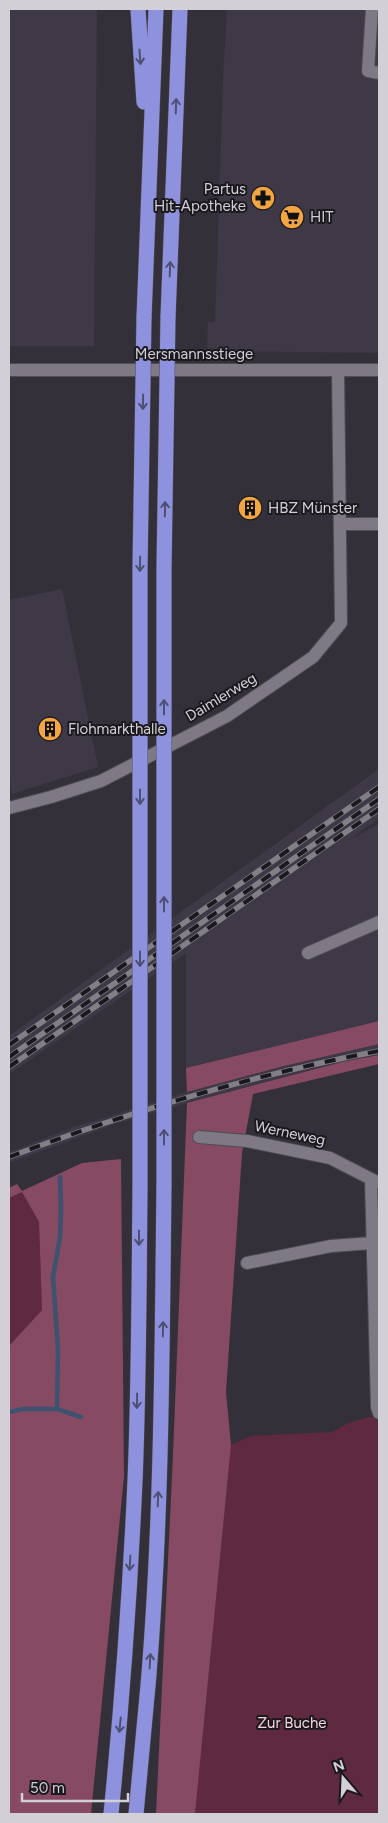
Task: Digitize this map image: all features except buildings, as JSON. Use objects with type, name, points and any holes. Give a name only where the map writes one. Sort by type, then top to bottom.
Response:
[{"type":"highway","points":[[138,9],[149,171]]},
{"type":"highway","points":[[111,1814],[121,1716],[135,1481],[139,1336],[140,568],[144,318],[156,9]]},
{"type":"highway","points":[[136,1814],[149,1673],[158,1521],[162,1365],[164,1185],[164,568],[168,317],[180,9]]},
{"type":"street","points":[[372,9],[368,70],[379,73]]},
{"type":"street","name":"Mersmannsstiege","points":[[9,370],[379,370]]},
{"type":"street","name":"Daimlerweg","points":[[9,808],[101,781],[227,716],[313,657],[341,623],[338,370]]},
{"type":"street","points":[[340,524],[379,524]]},
{"type":"street","points":[[308,953],[379,922]]},
{"type":"street","name":"Werneweg","points":[[199,1137],[246,1140],[330,1158],[375,1181],[372,1243],[374,1344],[377,1407],[379,1413]]},
{"type":"street","points":[[247,1263],[331,1246],[372,1243]]},
{"type":"shaded area","points":[[9,9],[97,9],[94,346],[9,346]]},
{"type":"shaded area","points":[[227,9],[379,9],[379,353],[207,351],[208,322],[215,322]]},
{"type":"shaded area","points":[[62,589],[98,767],[12,794],[9,775],[9,600]]},
{"type":"shaded area","points":[[379,769],[379,818],[352,838],[379,824],[379,1021],[186,1068],[186,953],[9,1074],[9,1036]]},
{"type":"shaded area","points":[[379,1021],[379,1044],[284,1066],[187,1092],[186,1068]]},
{"type":"shaded area","points":[[379,1044],[379,1055],[342,1062],[118,1123],[9,1163],[9,1152],[71,1128],[183,1093],[284,1066]]},
{"type":"shaded area","points":[[379,1055],[379,1064],[253,1094],[242,1153],[226,1392],[231,1445],[195,1814],[156,1814],[187,1103],[342,1062]]},
{"type":"shaded area","points":[[121,1159],[124,1476],[91,1814],[9,1814],[9,1346],[42,1310],[39,1222],[22,1192],[9,1198],[9,1188],[17,1184],[22,1191],[82,1163]]},
{"type":"green space","points":[[22,1192],[39,1222],[42,1310],[9,1346],[9,1198]]},
{"type":"green space","name":"Zur Buche","points":[[374,1416],[379,1425],[379,1814],[195,1814],[231,1445],[251,1436],[332,1432],[348,1423]]},
{"type":"waterway","points":[[9,1412],[23,1409],[57,1409],[58,1350],[53,1277],[60,1237],[60,1177]]},
{"type":"waterway","points":[[57,1409],[81,1417]]},
{"type":"railway","points":[[9,1045],[379,787]]},
{"type":"railway","points":[[9,1057],[379,799]]},
{"type":"railway","points":[[9,1067],[379,809]]},
{"type":"railway","points":[[9,1157],[191,1096],[284,1071],[379,1051]]},
{"type":"place","name":"Partus Hit-Apotheke","points":[[263,198]]},
{"type":"place","name":"HIT","points":[[292,217]]},
{"type":"place","name":"HBZ Münster","points":[[250,508]]},
{"type":"place","name":"Flohmarkthalle","points":[[50,729]]}]
